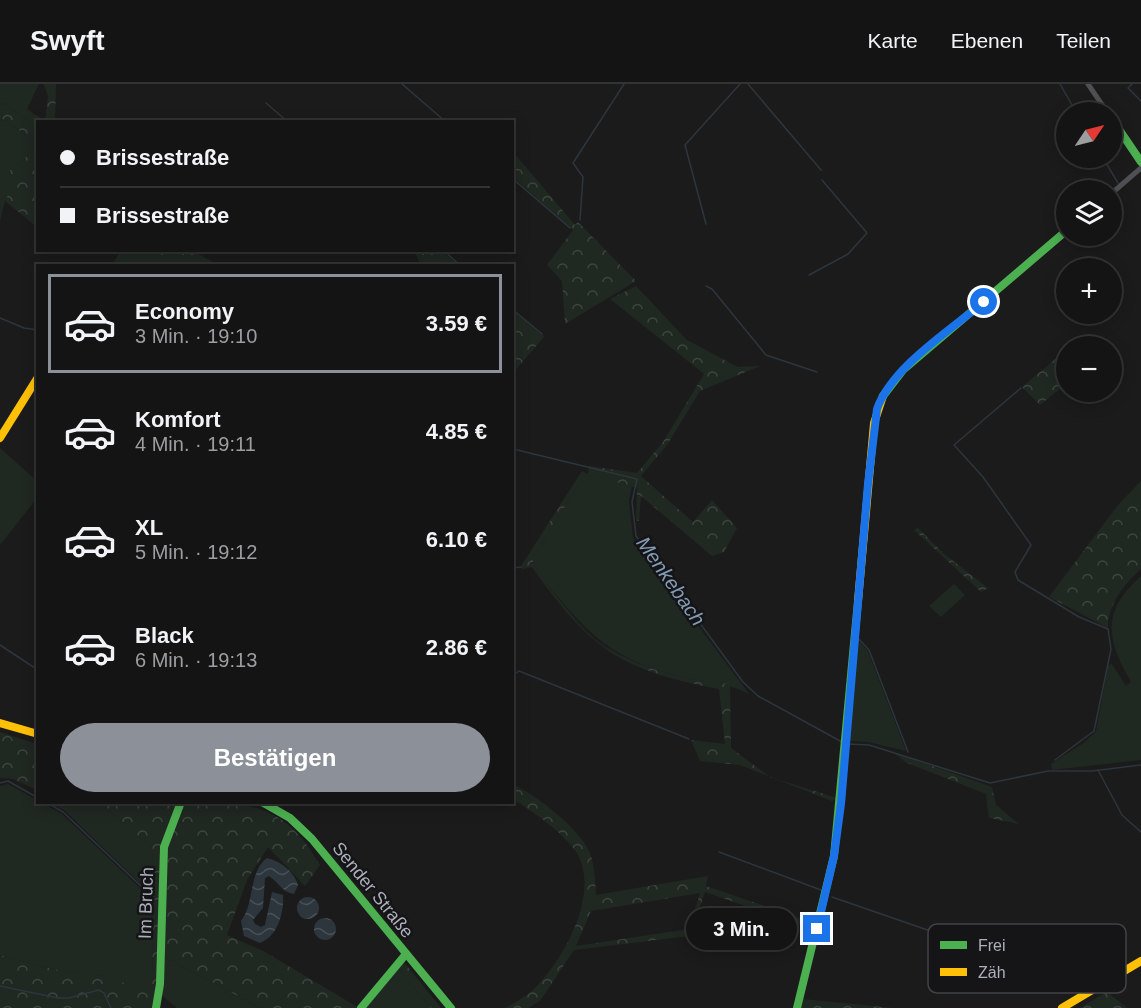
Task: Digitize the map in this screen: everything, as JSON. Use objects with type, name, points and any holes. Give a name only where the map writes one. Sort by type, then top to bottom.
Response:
[{"type":"street","points":[[1088,84],[1100,102]]},
{"type":"street","points":[[1122,134],[1141,162]]},
{"type":"street","points":[[1122,184],[1141,168]]},
{"type":"street","points":[[797,1008],[834,856],[877,409],[888,387],[903,370],[1056,240]]},
{"type":"street","points":[[0,438],[36,379]]},
{"type":"street","points":[[0,723],[36,733]]},
{"type":"street","name":"Im Bruch","points":[[156,1008],[159,984],[164,847],[180,804]]},
{"type":"street","name":"Sender Straße","points":[[265,804],[290,818],[312,838],[451,1008]]},
{"type":"street","points":[[361,1008],[406,954]]},
{"type":"street","points":[[1126,970],[1141,961]]},
{"type":"street","points":[[1062,1008],[1087,993]]},
{"type":"green space","points":[[0,84],[39,84],[27,109],[44,120],[36,120],[36,126],[0,101]]},
{"type":"green space","points":[[44,84],[56,84],[55,120],[45,120],[48,96]]},
{"type":"green space","points":[[0,101],[36,126],[36,142],[0,117]]},
{"type":"green space","points":[[0,117],[36,142],[36,145],[34,150],[7,173],[16,180],[5,201],[0,221]]},
{"type":"green space","points":[[36,145],[36,226],[5,201],[15,180],[7,173],[34,150]]},
{"type":"green space","points":[[514,153],[575,225],[578,222],[636,281],[565,324],[562,281],[547,265],[573,230],[514,178]]},
{"type":"green space","points":[[120,252],[160,252],[154,264],[112,264]]},
{"type":"green space","points":[[160,252],[195,252],[216,264],[154,264]]},
{"type":"green space","points":[[414,252],[442,252],[458,264],[420,264]]},
{"type":"green space","points":[[636,286],[687,340],[738,367],[760,366],[700,391],[667,445],[641,476],[693,522],[712,500],[737,528],[724,552],[712,556],[641,496],[639,521],[636,520],[637,488],[588,474],[589,466],[637,473],[663,442],[704,374],[610,299]]},
{"type":"green space","points":[[514,312],[544,337],[514,372]]},
{"type":"green space","points":[[1056,358],[1056,392],[1040,405],[1022,387]]},
{"type":"green space","points":[[0,448],[36,480],[36,499],[0,545]]},
{"type":"green space","points":[[582,471],[586,473],[533,558],[537,572],[581,626],[593,638],[615,652],[663,672],[696,680],[730,684],[731,748],[769,776],[740,765],[700,761],[691,740],[725,744],[719,689],[656,673],[610,652],[591,637],[572,618],[532,567],[522,569],[521,566]]},
{"type":"green space","points":[[586,473],[632,486],[629,500],[633,538],[749,694],[725,685],[662,671],[627,657],[584,626],[542,578],[535,568],[533,558]]},
{"type":"green space","points":[[1141,481],[1141,569],[1118,595],[1111,611],[1108,628],[1049,597],[1118,505]]},
{"type":"green space","points":[[918,528],[943,553],[988,588],[981,592],[914,530]]},
{"type":"green space","points":[[1141,576],[1141,760],[1052,770],[1051,764],[1085,742],[1096,731],[1108,666],[1112,664],[1126,686],[1131,682],[1113,640],[1113,615],[1128,589]]},
{"type":"green space","points":[[954,584],[965,595],[941,617],[929,606]]},
{"type":"green space","points":[[856,638],[868,651],[906,751],[868,742],[848,741]]},
{"type":"green space","points":[[0,732],[36,744],[36,790],[13,779],[0,778]]},
{"type":"green space","points":[[893,752],[992,787],[996,805],[1019,824],[989,818],[986,794],[905,762]]},
{"type":"green space","points":[[773,778],[837,798],[832,801]]},
{"type":"green space","points":[[8,784],[36,800],[36,804],[44,804],[62,814],[142,890],[144,887],[64,810],[52,804],[104,806],[153,849],[152,993],[93,973],[77,973],[43,967],[0,955],[0,786]]},
{"type":"green space","points":[[514,785],[534,796],[567,823],[585,843],[592,858],[596,895],[708,876],[706,886],[814,923],[813,929],[705,892],[690,936],[574,950],[540,1001],[528,1008],[505,1008],[532,991],[555,963],[575,928],[584,890],[584,872],[578,855],[549,824],[514,800]],"holes":[[[700,893],[689,929],[576,946],[591,911]]]},
{"type":"green space","points":[[78,804],[179,804],[160,851],[158,994],[154,1008],[0,1008],[0,955],[43,967],[77,973],[93,973],[152,992],[153,849],[104,806]]},
{"type":"green space","points":[[183,804],[245,805],[272,814],[285,823],[301,837],[320,865],[305,886],[268,847],[247,880],[227,935],[265,952],[359,1008],[260,1008],[161,955],[166,849]]},
{"type":"green space","points":[[161,955],[260,1008],[177,1008],[161,995]]},
{"type":"green space","points":[[404,962],[441,1008],[431,1008],[398,968]]},
{"type":"green space","points":[[398,968],[431,1008],[364,1008]]},
{"type":"green space","points":[[1108,993],[1127,1008],[1080,1008]]},
{"type":"green space","points":[[802,999],[893,1008],[800,1008]]},
{"type":"water","points":[[267,858],[286,867],[298,885],[294,894],[283,889],[269,876],[265,878],[263,908],[253,920],[255,924],[261,927],[265,925],[272,892],[283,895],[283,902],[279,923],[271,935],[260,943],[244,936],[241,921],[248,906],[257,871]]},
{"type":"water","points":[[308,897],[316,900],[319,908],[316,916],[308,919],[300,916],[297,908],[300,900]]},
{"type":"water","points":[[325,918],[333,921],[336,929],[333,937],[325,940],[317,937],[314,929],[317,921]]},
{"type":"waterway","points":[[402,84],[444,120]]},
{"type":"waterway","points":[[580,220],[583,177],[573,163],[624,84]]},
{"type":"waterway","points":[[706,224],[685,145],[740,84]]},
{"type":"waterway","points":[[748,84],[821,170]]},
{"type":"waterway","points":[[1060,84],[1070,102]]},
{"type":"waterway","points":[[1132,84],[1128,88],[1141,101]]},
{"type":"waterway","points":[[266,103],[286,120]]},
{"type":"waterway","points":[[1109,168],[1116,180]]},
{"type":"waterway","points":[[514,180],[570,228]]},
{"type":"waterway","points":[[809,275],[848,254],[867,233],[822,180]]},
{"type":"waterway","points":[[445,252],[459,264]]},
{"type":"waterway","points":[[706,286],[712,289],[766,355],[817,372]]},
{"type":"waterway","points":[[514,311],[542,334]]},
{"type":"waterway","name":"Menkebach","points":[[0,318],[24,328],[36,330]]},
{"type":"waterway","points":[[1021,388],[954,445],[983,477],[1031,545],[1015,572],[1018,580],[1079,617],[1108,629],[1111,649],[1094,731],[1055,760]]},
{"type":"waterway","name":"Menkebach","points":[[514,449],[637,479],[632,502],[636,536],[743,682],[758,696],[842,742]]},
{"type":"waterway","points":[[514,568],[521,567]]},
{"type":"waterway","points":[[857,637],[869,650],[908,752]]},
{"type":"waterway","points":[[0,645],[36,669]]},
{"type":"waterway","points":[[514,674],[519,671],[689,739]]},
{"type":"waterway","name":"Menkebach","points":[[848,744],[869,745],[990,783],[1048,771],[1092,771],[1141,765]]},
{"type":"waterway","points":[[844,803],[848,751]]},
{"type":"waterway","points":[[1098,770],[1122,815],[1141,832]]},
{"type":"waterway","points":[[0,783],[8,781],[36,797]]},
{"type":"waterway","points":[[49,804],[63,812],[143,888]]},
{"type":"waterway","points":[[719,852],[821,890]]},
{"type":"waterway","points":[[832,897],[928,930]]},
{"type":"waterway","points":[[0,986],[58,998],[69,998],[99,990],[104,993],[111,1008]]},
{"type":"traffic: fast","points":[[1122,134],[1141,162]]},
{"type":"traffic: fast","points":[[883,396],[903,370],[1056,240]]},
{"type":"traffic: fast","points":[[797,1008],[834,856],[858,601]]},
{"type":"traffic: fast","points":[[156,1008],[160,984],[164,847],[180,804]]},
{"type":"traffic: fast","points":[[266,804],[290,818],[312,839],[451,1008]]},
{"type":"traffic: fast","points":[[361,1008],[406,954]]},
{"type":"traffic: slow","points":[[0,438],[36,380]]},
{"type":"traffic: slow","points":[[858,601],[874,423],[883,396]]},
{"type":"traffic: slow","points":[[0,723],[36,733]]},
{"type":"traffic: slow","points":[[1126,970],[1141,961]]},
{"type":"traffic: slow","points":[[1062,1008],[1087,993]]},
{"type":"route","points":[[817,929],[834,856],[841,804],[868,484],[877,409],[888,387],[903,370],[984,302]]}]
